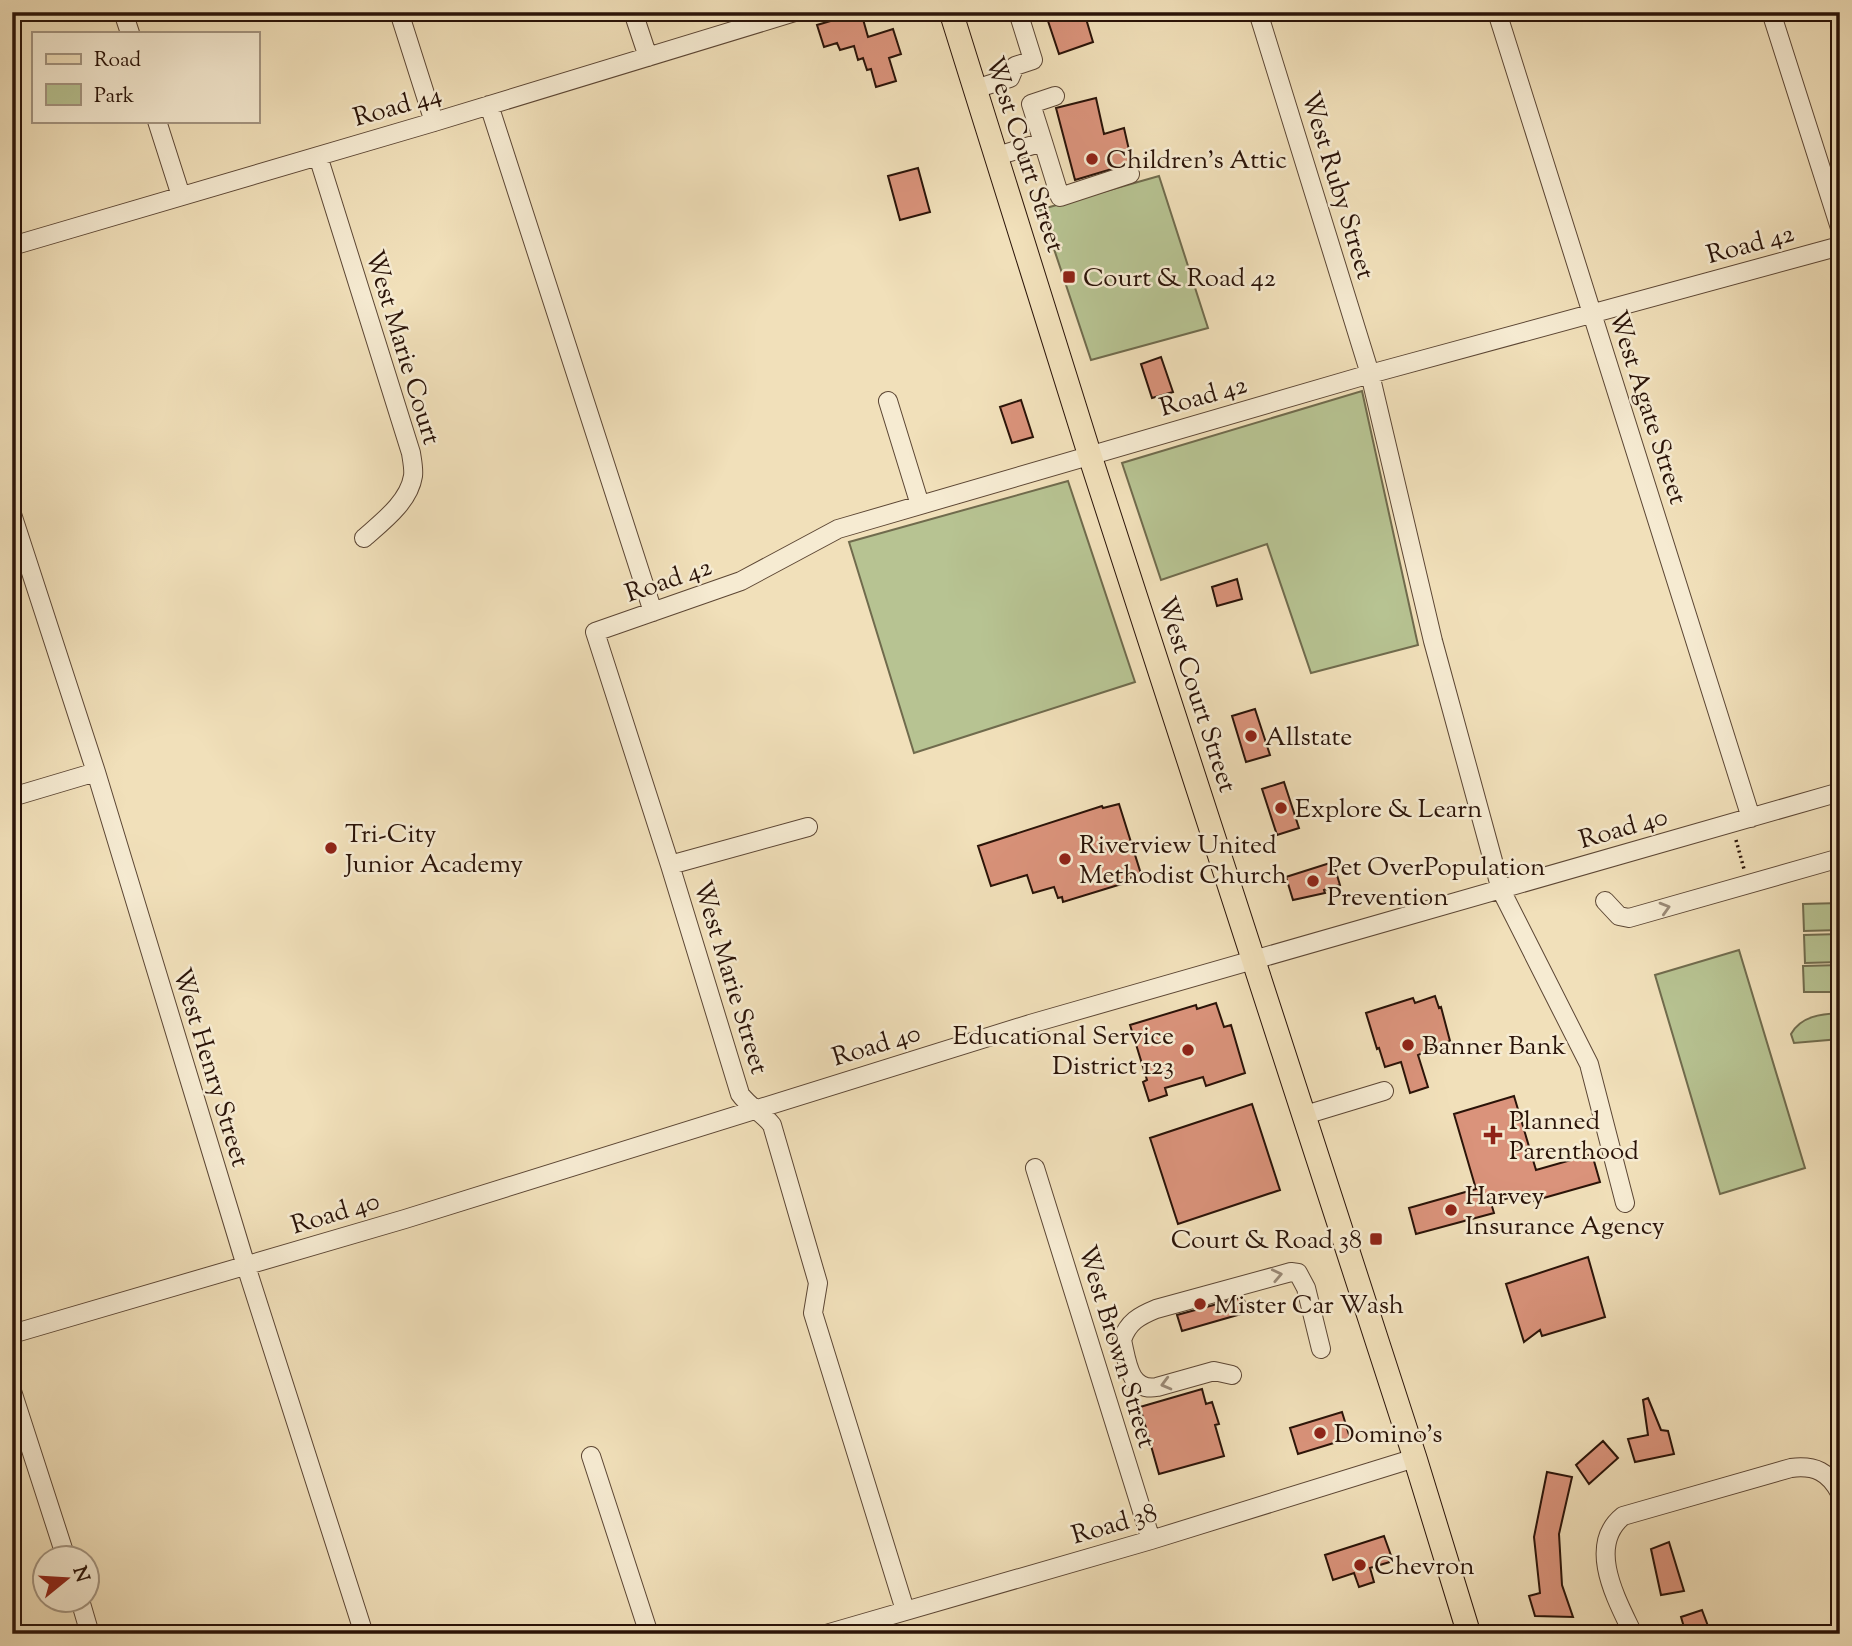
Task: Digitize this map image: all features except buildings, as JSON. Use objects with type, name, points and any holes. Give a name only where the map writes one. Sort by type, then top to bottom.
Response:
[{"type":"main road","name":"West Court Street","points":[[951,12],[1090,456],[1305,1115],[1469,1634]]},
{"type":"street","points":[[123,12],[130,32]]},
{"type":"street","points":[[399,12],[433,122]]},
{"type":"street","points":[[634,12],[648,57]]},
{"type":"street","name":"Road 44","points":[[12,246],[795,12]]},
{"type":"street","points":[[975,89],[1010,78],[1015,66],[1033,60],[1018,12]]},
{"type":"street","name":"West Ruby Street","points":[[1258,12],[1370,374],[1433,641],[1501,890]]},
{"type":"street","name":"West Agate Street","points":[[1497,12],[1751,818]]},
{"type":"street","points":[[1771,12],[1840,228]]},
{"type":"street","points":[[1055,96],[1031,104],[1060,197],[1130,174]]},
{"type":"street","points":[[489,105],[653,612]]},
{"type":"street","points":[[157,122],[181,196]]},
{"type":"street","points":[[997,156],[1043,142]]},
{"type":"street","name":"West Marie Court","points":[[317,156],[411,453],[413,475],[407,492],[388,516],[364,538]]},
{"type":"street","name":"Road 42","points":[[595,632],[741,581],[838,529],[1370,374],[1840,246]]},
{"type":"street","points":[[888,401],[920,505]]},
{"type":"street","name":"West Henry Street","points":[[12,514],[17,544],[96,772],[246,1266],[364,1634]]},
{"type":"street","name":"West Marie Street","points":[[595,632],[740,1094],[747,1103],[765,1115],[772,1125],[818,1283],[813,1313],[905,1610]]},
{"type":"street","points":[[12,797],[96,772]]},
{"type":"street","name":"Road 40","points":[[12,1335],[246,1266],[1030,1024],[1840,792]]},
{"type":"street","points":[[670,865],[808,827]]},
{"type":"street","points":[[1605,901],[1619,916],[1639,916],[1840,858]]},
{"type":"street","points":[[1501,890],[1588,1065],[1626,1203]]},
{"type":"street","points":[[1305,1115],[1384,1091]]},
{"type":"street","name":"West Brown Street","points":[[1035,1168],[1151,1540]]},
{"type":"street","points":[[1232,1375],[1214,1371],[1148,1389],[1141,1387],[1133,1378],[1122,1340],[1130,1324],[1156,1309],[1291,1272],[1297,1273],[1306,1288],[1321,1349]]},
{"type":"street","points":[[12,1391],[61,1544]]},
{"type":"street","points":[[592,1456],[649,1634]]},
{"type":"street","name":"Road 38","points":[[826,1634],[1151,1540],[1415,1458]]},
{"type":"street","points":[[1633,1634],[1605,1562],[1610,1529],[1623,1516],[1803,1466],[1820,1470],[1840,1493]]},
{"type":"street","points":[[83,1614],[90,1634]]},
{"type":"green space","points":[[1159,176],[1208,328],[1091,360],[1039,210]]},
{"type":"green space","points":[[1362,391],[1418,645],[1311,673],[1267,544],[1161,580],[1122,463]]},
{"type":"green space","points":[[1068,481],[1135,682],[914,753],[849,542]]},
{"type":"green space","points":[[1840,903],[1840,930],[1804,931],[1803,904]]},
{"type":"green space","points":[[1840,934],[1840,962],[1805,963],[1804,935]]},
{"type":"green space","points":[[1739,950],[1805,1168],[1720,1194],[1655,975]]},
{"type":"green space","points":[[1840,965],[1840,992],[1804,992],[1803,966]]},
{"type":"green space","points":[[1840,1013],[1840,1039],[1794,1043],[1791,1034],[1800,1023],[1819,1015]]},
{"type":"place","name":"Children's Attic","points":[[1092,159]]},
{"type":"place","name":"Court & Road 42","points":[[1069,277]]},
{"type":"place","name":"Allstate","points":[[1251,736]]},
{"type":"place","name":"Explore & Learn","points":[[1281,808]]},
{"type":"place","name":"Tri-City Junior Academy","points":[[331,848]]},
{"type":"place","name":"Riverview United Methodist Church","points":[[1065,859]]},
{"type":"place","name":"Pet OverPopulation Prevention","points":[[1313,881]]},
{"type":"place","name":"Banner Bank","points":[[1408,1045]]},
{"type":"place","name":"Educational Service District 123","points":[[1188,1050]]},
{"type":"place","name":"Planned Parenthood","points":[[1493,1135]]},
{"type":"place","name":"Harvey Insurance Agency","points":[[1451,1210]]},
{"type":"place","name":"Court & Road 38","points":[[1376,1239]]},
{"type":"place","name":"Mister Car Wash","points":[[1200,1304]]},
{"type":"place","name":"Domino's","points":[[1320,1433]]},
{"type":"place","name":"Chevron","points":[[1360,1565]]}]
